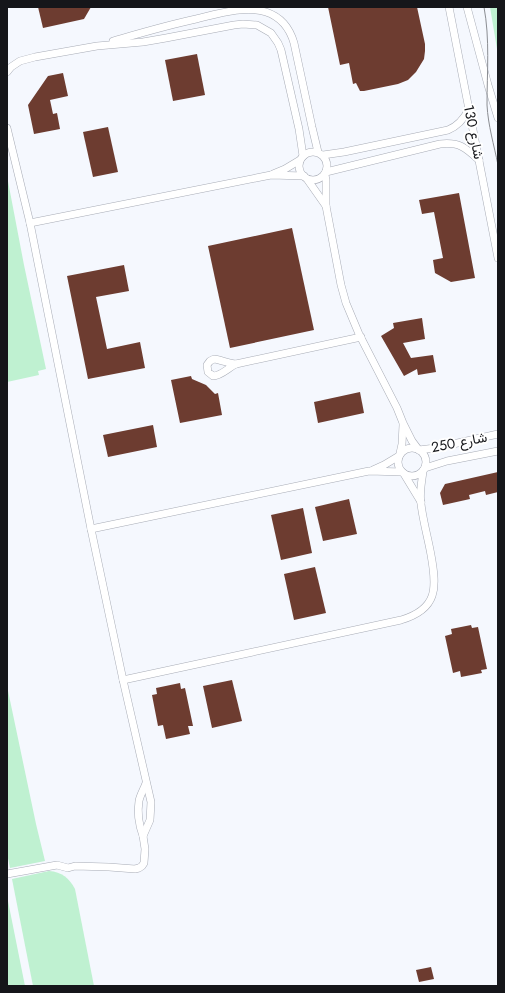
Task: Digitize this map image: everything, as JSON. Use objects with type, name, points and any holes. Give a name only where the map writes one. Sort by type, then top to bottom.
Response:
[{"type":"street","name":"شارع 130","points":[[449,7],[498,258]]},
{"type":"street","name":"شارع 130","points":[[467,7],[498,118]]},
{"type":"street","points":[[97,46],[176,24],[242,10],[267,12],[280,20],[288,28],[294,43],[312,127],[320,154],[326,159],[328,164],[326,173],[326,206],[344,298],[352,319],[398,408],[403,423],[412,441],[425,456],[426,462],[421,502],[435,580],[435,588],[428,605],[416,615],[401,620],[123,680]]},
{"type":"street","points":[[7,72],[11,67],[20,61],[97,46],[143,42],[234,25],[251,24],[262,27],[271,33],[281,50],[299,129],[302,158],[299,168],[300,172],[326,206]]},
{"type":"street","points":[[490,91],[498,97]]},
{"type":"street","points":[[30,223],[271,175],[285,169],[310,152],[320,154],[344,152],[448,130],[453,128],[464,118],[469,109]]},
{"type":"street","points":[[7,128],[30,223],[91,529],[151,802],[150,820],[143,836]]},
{"type":"street","points":[[271,175],[317,180],[326,173],[440,144],[451,143],[468,149],[479,160]]},
{"type":"street","points":[[236,364],[361,337]]},
{"type":"street","points":[[403,423],[402,444],[398,465],[421,502]]},
{"type":"street","name":"شارع 250","points":[[419,449],[435,448],[498,434]]},
{"type":"street","points":[[91,529],[369,471],[384,465],[408,448],[419,449]]},
{"type":"street","name":"شارع 250","points":[[424,469],[447,461],[498,450]]},
{"type":"street","points":[[369,471],[403,473],[410,476],[416,476],[424,469]]},
{"type":"street","points":[[7,874],[57,865],[68,868],[75,866],[139,868],[145,860],[145,849],[139,824],[139,801],[146,783]]},
{"type":"green space","points":[[490,7],[498,7],[498,55]]},
{"type":"green space","points":[[7,176],[46,369],[38,371],[39,375],[7,382]]},
{"type":"green space","points":[[7,686],[45,861],[10,868],[7,853]]},
{"type":"green space","points":[[49,871],[65,876],[75,889],[94,986],[33,986],[12,879]]},
{"type":"green space","points":[[7,896],[25,986],[7,986]]},
{"type":"building","points":[[38,7],[91,7],[84,19],[43,28]]},
{"type":"building","points":[[328,7],[417,7],[425,44],[425,51],[424,59],[416,72],[408,80],[398,84],[360,91],[356,83],[353,84],[349,63],[340,65]]},
{"type":"building","points":[[197,54],[205,95],[173,101],[165,60]]},
{"type":"building","points":[[63,73],[68,96],[50,100],[53,114],[57,113],[60,129],[34,134],[28,105],[48,76]]},
{"type":"building","points":[[108,127],[118,172],[93,177],[83,132]]},
{"type":"building","points":[[459,193],[475,278],[451,282],[435,273],[433,260],[443,258],[434,212],[422,214],[419,200]]},
{"type":"building","points":[[292,228],[314,330],[230,348],[208,246]]},
{"type":"building","points":[[124,265],[129,291],[96,297],[107,349],[140,342],[145,368],[88,379],[67,276]]},
{"type":"building","points":[[422,318],[425,339],[403,343],[411,358],[433,355],[436,372],[418,375],[417,369],[404,376],[381,336],[394,328],[393,323]]},
{"type":"building","points":[[191,376],[192,379],[206,385],[215,394],[218,393],[222,415],[180,423],[171,380]]},
{"type":"building","points":[[360,392],[364,413],[318,423],[314,402]]},
{"type":"building","points":[[153,425],[157,447],[108,457],[103,435]]},
{"type":"building","points":[[498,472],[498,492],[486,495],[485,491],[469,495],[470,499],[443,505],[440,493],[445,484]]},
{"type":"building","points":[[349,499],[357,534],[323,541],[315,507]]},
{"type":"building","points":[[303,508],[312,553],[281,560],[271,515]]},
{"type":"building","points":[[315,567],[326,613],[294,620],[284,574]]},
{"type":"building","points":[[471,625],[472,628],[478,627],[487,669],[481,670],[482,673],[461,677],[460,671],[453,673],[445,636],[452,634],[451,629]]},
{"type":"building","points":[[232,680],[242,721],[212,728],[203,686]]},
{"type":"building","points":[[180,683],[181,689],[185,688],[193,726],[188,726],[190,734],[166,739],[163,725],[158,726],[152,695],[157,694],[156,688]]},
{"type":"building","points":[[431,967],[434,979],[419,982],[416,970]]},
{"type":"tram line","points":[[484,7],[488,43],[487,105],[498,165]]}]
